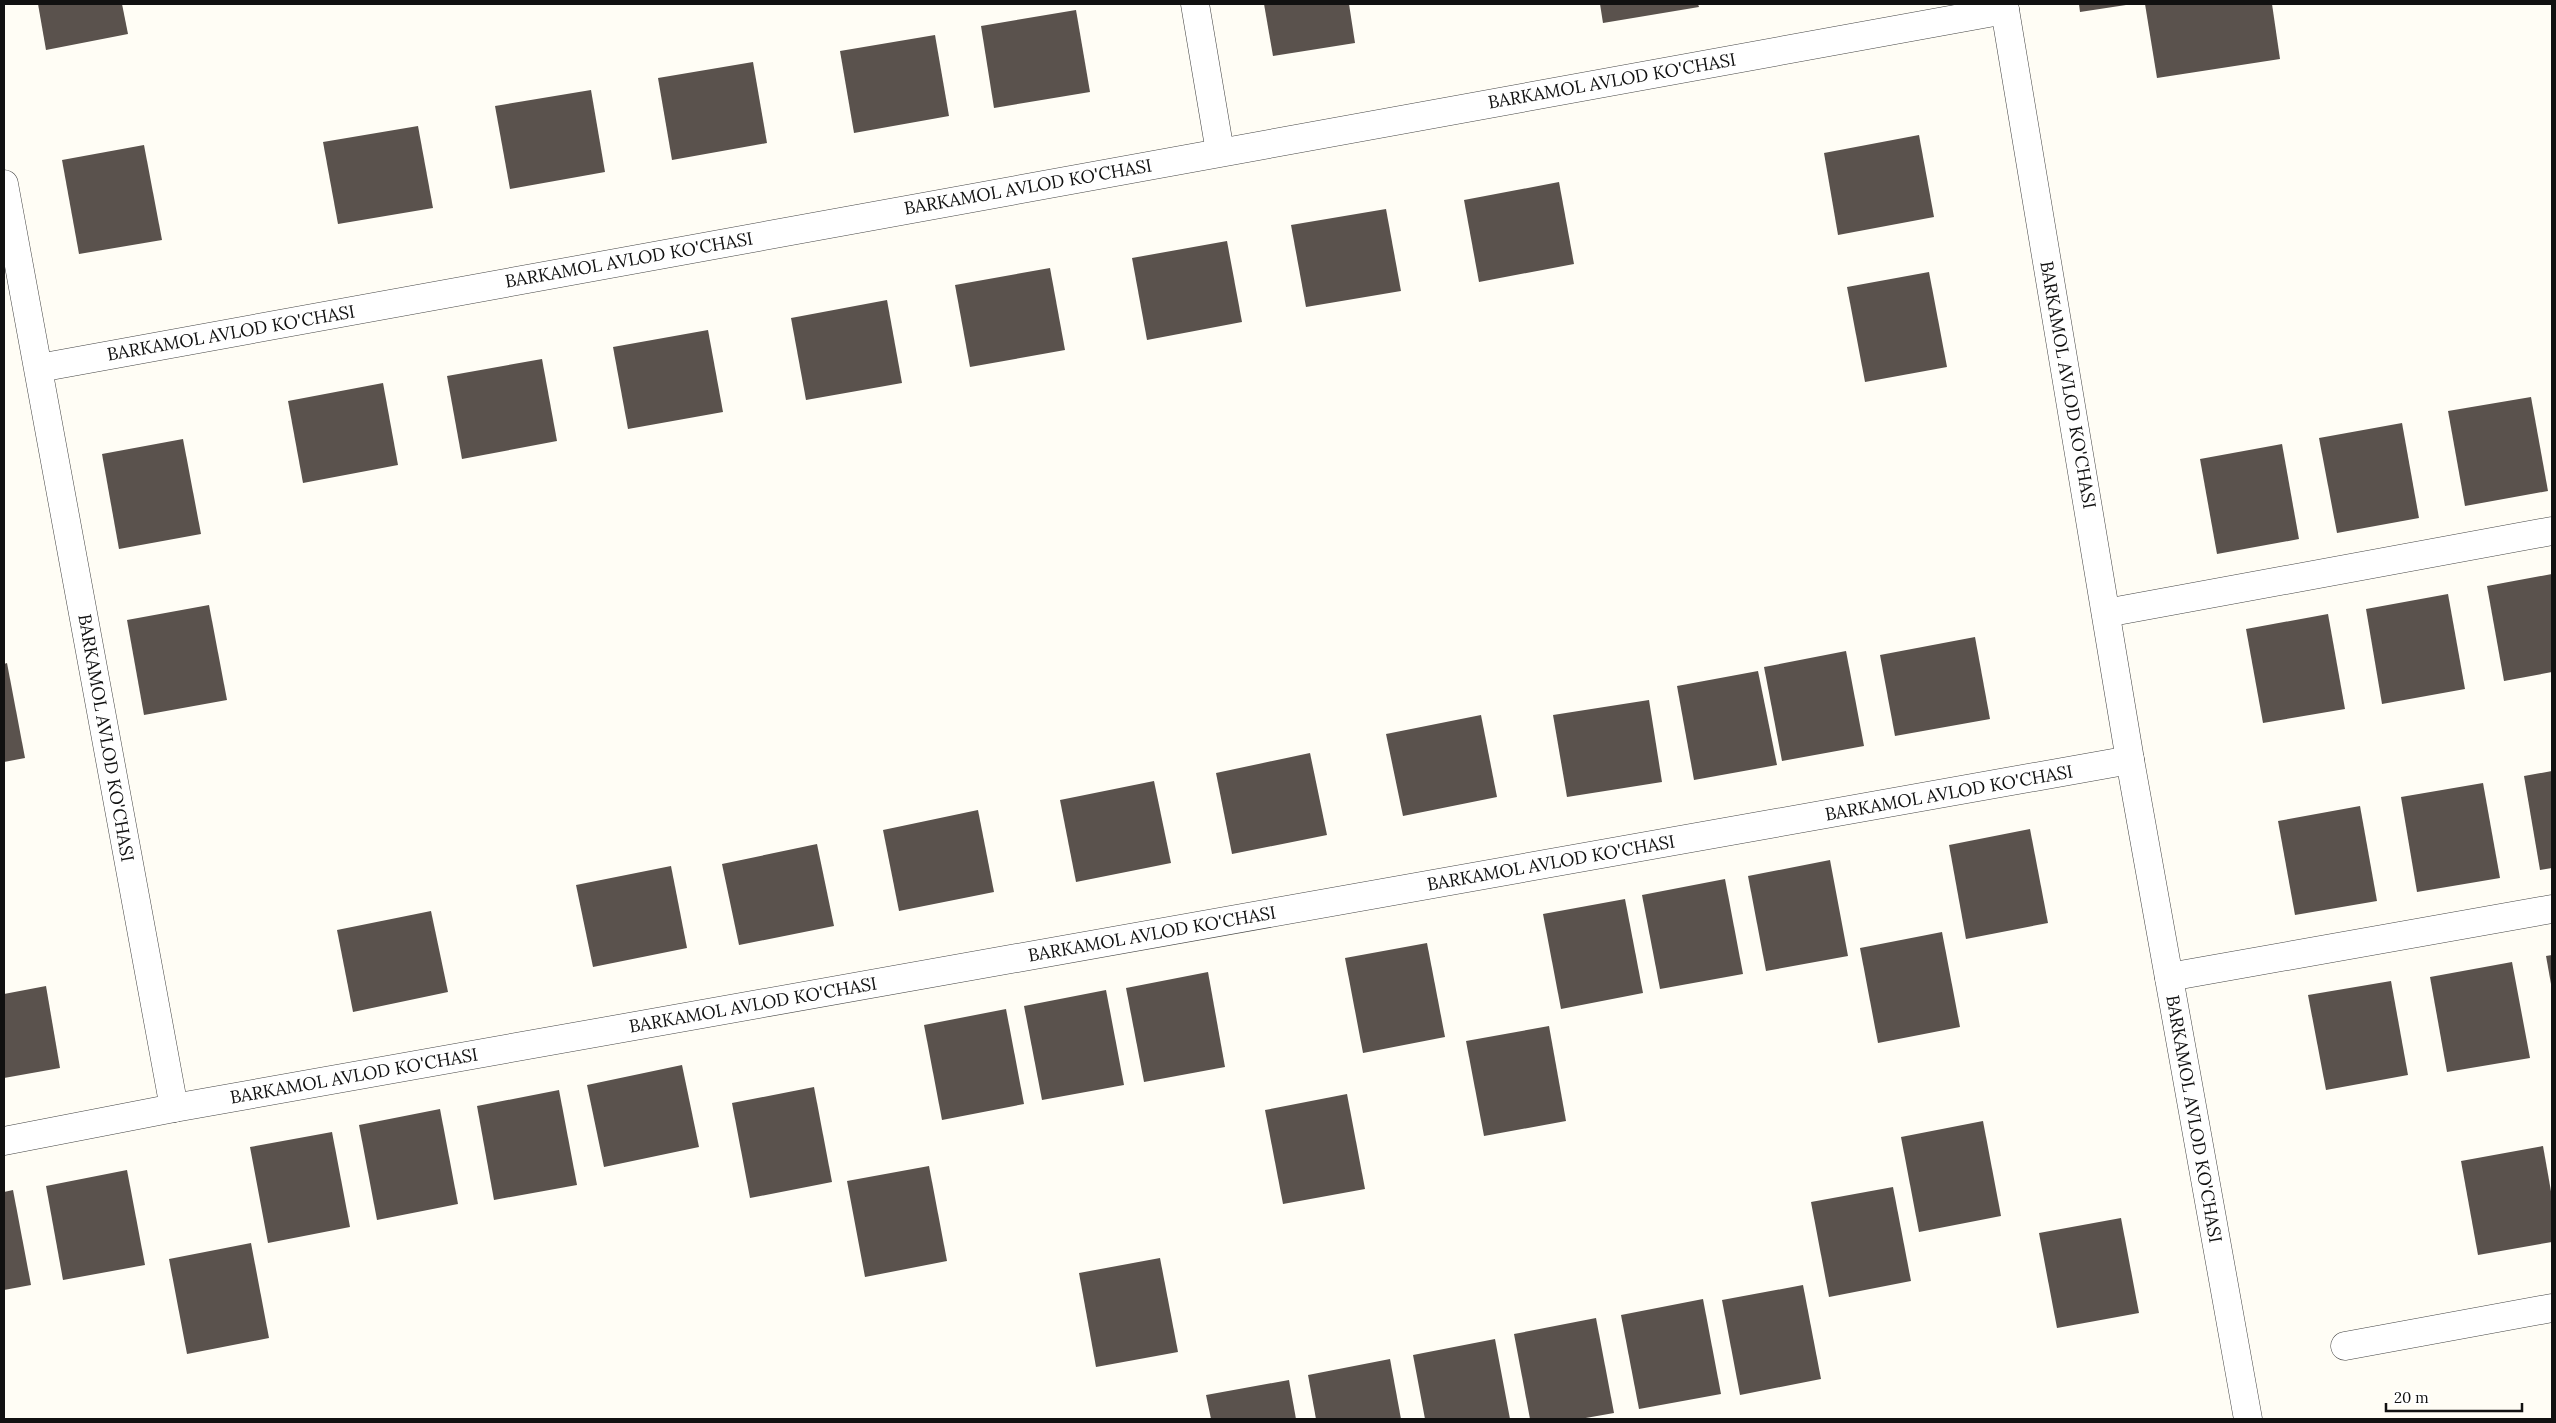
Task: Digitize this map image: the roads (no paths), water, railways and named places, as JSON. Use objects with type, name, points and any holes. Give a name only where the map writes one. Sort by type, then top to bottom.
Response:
[{"type":"street","points":[[1195,4],[1220,152]]},
{"type":"street","name":"BARKAMOL AVLOD KO'CHASI","points":[[39,368],[2004,7],[2130,760],[2248,1419]]},
{"type":"street","name":"BARKAMOL AVLOD KO'CHASI","points":[[4,184],[174,1108]]},
{"type":"street","points":[[2106,613],[2552,530]]},
{"type":"street","name":"BARKAMOL AVLOD KO'CHASI","points":[[4,1141],[174,1108],[2130,760]]},
{"type":"street","points":[[2169,978],[2552,909]]},
{"type":"street","points":[[2346,1346],[2552,1308]]}]
